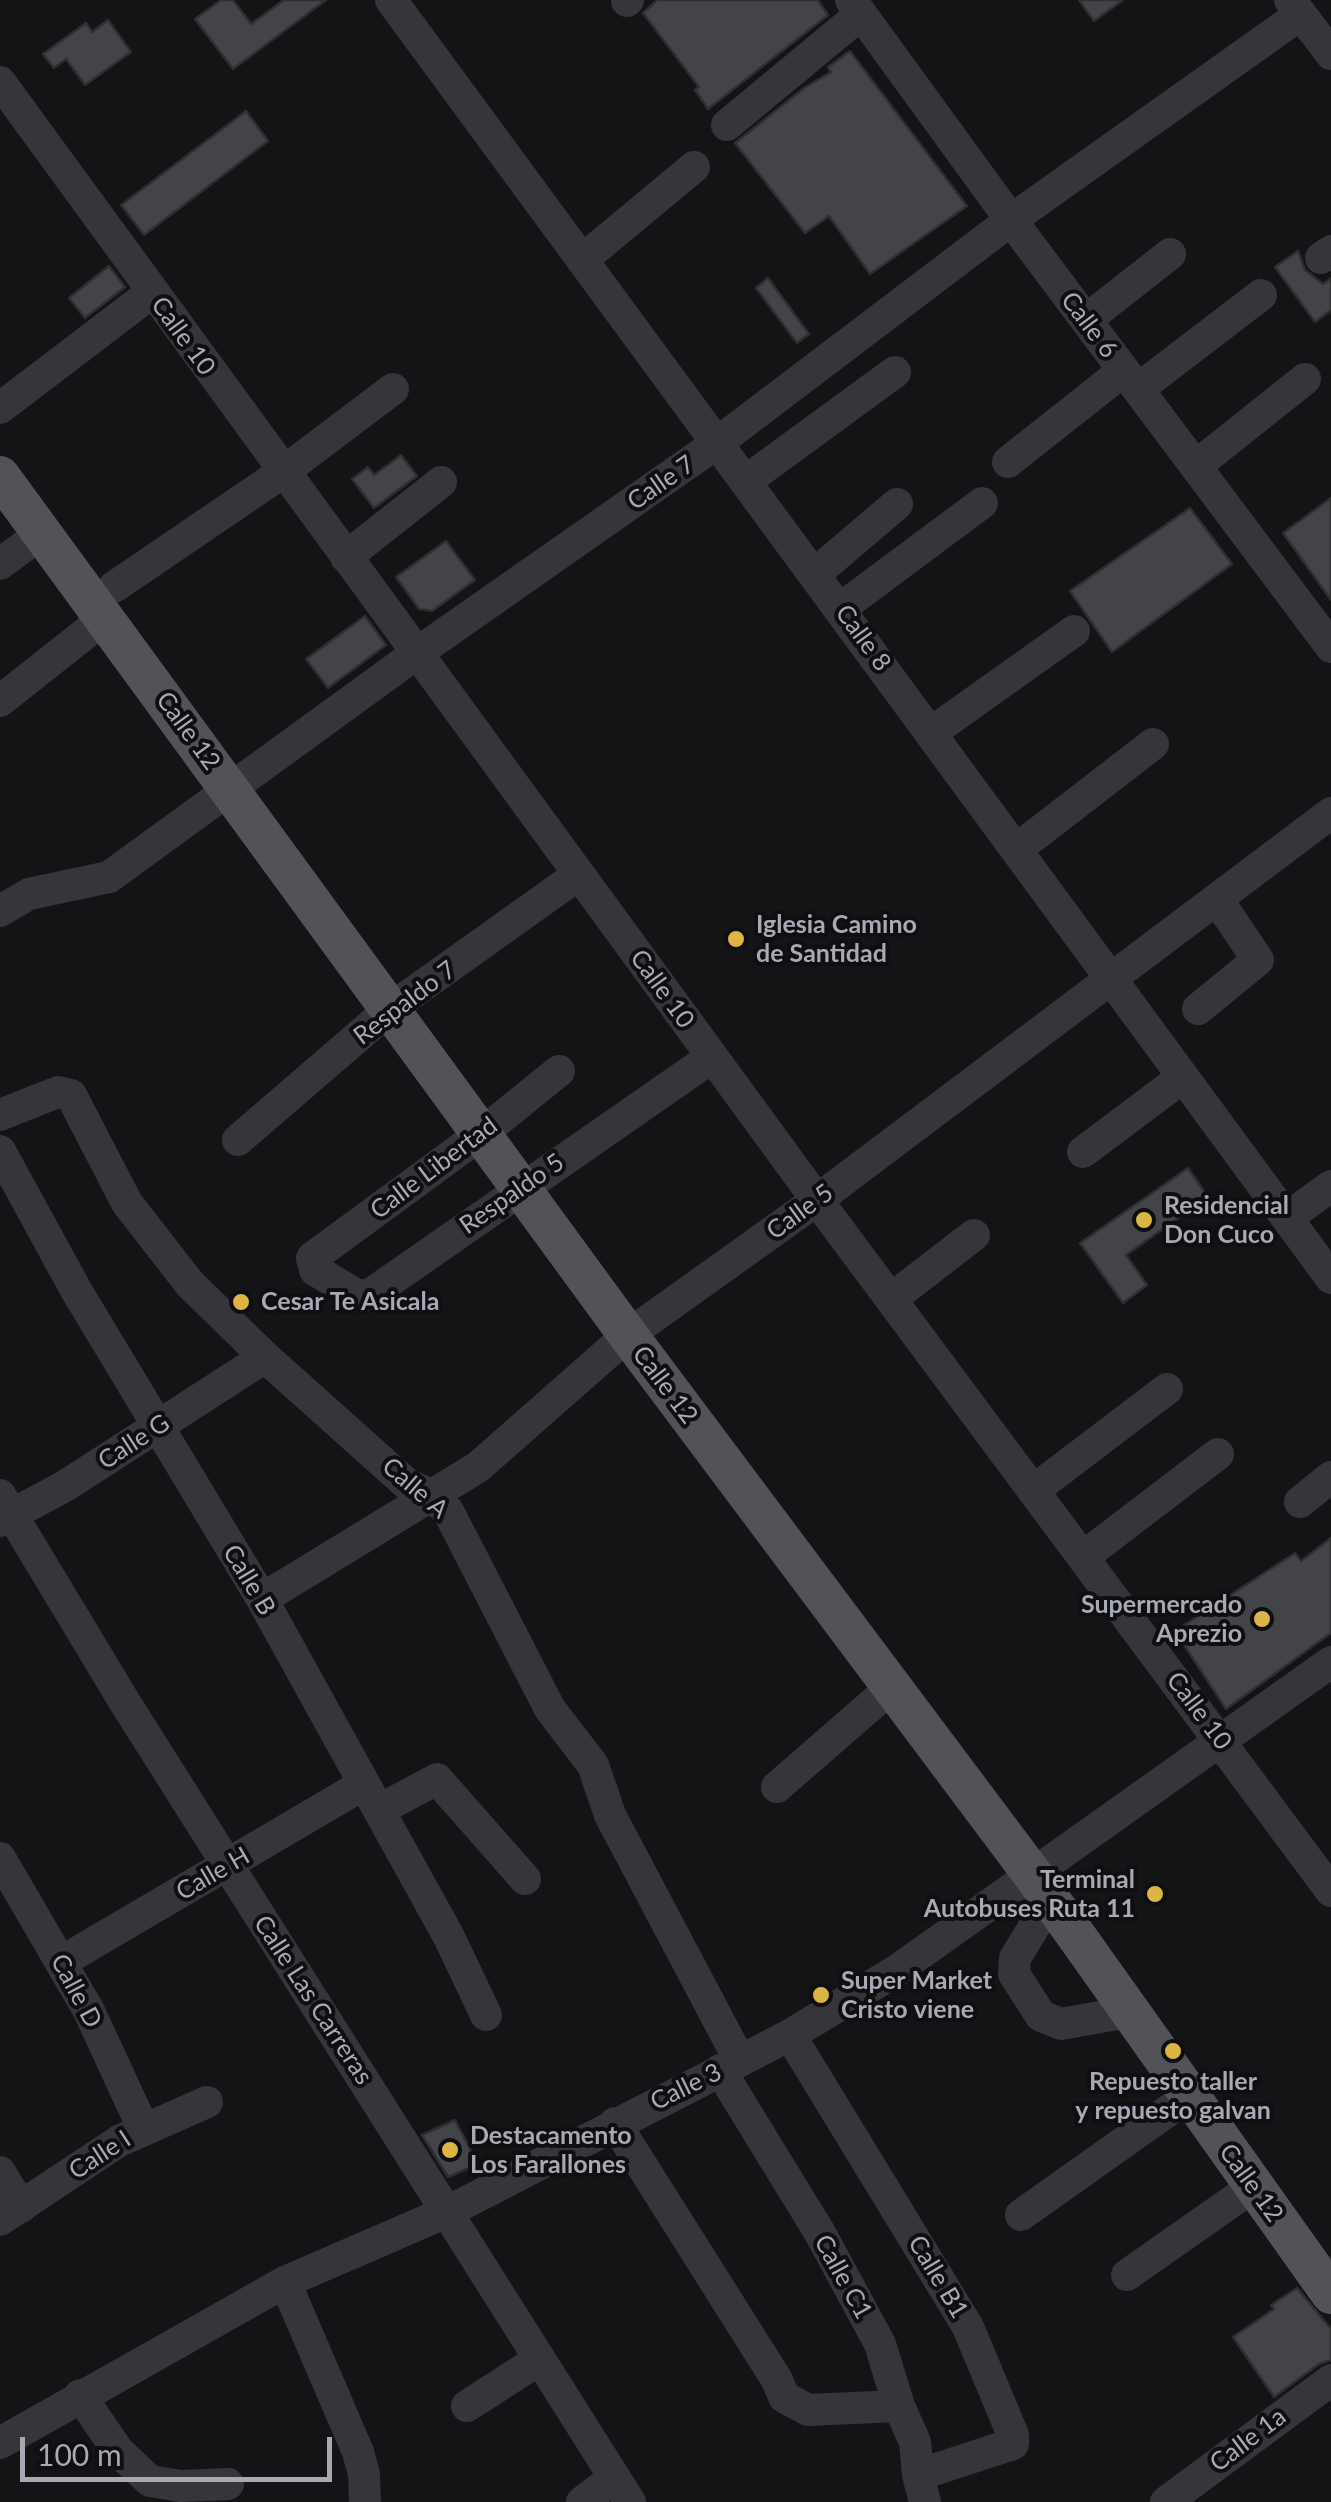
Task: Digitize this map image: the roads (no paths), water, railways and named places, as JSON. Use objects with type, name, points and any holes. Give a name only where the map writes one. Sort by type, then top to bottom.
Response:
[{"type":"main road","name":"Calle 12","points":[[0,476],[42,533],[109,603],[230,789],[628,1335],[1042,1888],[1331,2294]]},
{"type":"street","name":"Calle 8","points":[[392,0],[1331,1278]]},
{"type":"street","points":[[727,124],[856,7]]},
{"type":"street","name":"Calle 6","points":[[856,7],[1010,220],[1331,646]]},
{"type":"street","points":[[1296,7],[1331,54]]},
{"type":"street","name":"Calle 7","points":[[0,912],[29,894],[110,877],[417,654],[717,444],[1296,7]]},
{"type":"street","name":"Calle 10","points":[[0,82],[816,1200],[1331,1891]]},
{"type":"street","points":[[582,260],[694,167]]},
{"type":"street","points":[[1086,320],[1170,254]]},
{"type":"street","points":[[0,408],[151,292]]},
{"type":"street","points":[[1008,462],[1261,294]]},
{"type":"street","points":[[746,481],[894,372]]},
{"type":"street","points":[[1197,464],[1306,379]]},
{"type":"street","points":[[0,701],[109,603],[393,389]]},
{"type":"street","points":[[346,557],[441,482]]},
{"type":"street","points":[[841,608],[982,502]]},
{"type":"street","points":[[816,573],[896,504]]},
{"type":"street","points":[[0,564],[42,533]]},
{"type":"street","points":[[932,732],[1074,631]]},
{"type":"street","points":[[1017,849],[1153,744]]},
{"type":"street","name":"Calle 5","points":[[262,1599],[478,1467],[628,1335],[816,1200],[1331,813]]},
{"type":"street","name":"Respaldo 7","points":[[238,1140],[390,1010],[578,874]]},
{"type":"street","points":[[1198,1009],[1258,960],[1217,900]]},
{"type":"street","name":"Respaldo 5","points":[[313,1264],[314,1270],[364,1296],[712,1057]]},
{"type":"street","name":"Calle Libertad","points":[[313,1264],[312,1258],[560,1072]]},
{"type":"street","points":[[1082,1152],[1183,1077]]},
{"type":"street","name":"Calle A","points":[[0,1115],[58,1092],[71,1095],[127,1204],[190,1284],[407,1484],[429,1494],[450,1515],[550,1709],[593,1765],[610,1815],[730,2066]]},
{"type":"street","name":"Calle B","points":[[0,1151],[157,1428],[262,1599],[449,1936],[486,2016]]},
{"type":"street","points":[[1287,1218],[1331,1186]]},
{"type":"street","points":[[891,1299],[974,1236]]},
{"type":"street","name":"Calle G","points":[[3,1511],[65,1486],[265,1356]]},
{"type":"street","points":[[1034,1490],[1167,1390]]},
{"type":"street","points":[[1084,1557],[1218,1454]]},
{"type":"street","points":[[1300,1502],[1331,1477]]},
{"type":"street","name":"Calle Las Carreras","points":[[3,1511],[622,2490]]},
{"type":"street","name":"Calle 3","points":[[0,2443],[285,2282],[448,2211],[790,2035],[1042,1888],[1222,1742],[1331,1662]]},
{"type":"street","points":[[777,1787],[892,1687]]},
{"type":"street","name":"Calle H","points":[[62,1962],[228,1866],[371,1797],[437,1779],[525,1879]]},
{"type":"street","name":"Calle D","points":[[0,1858],[89,2011],[143,2128]]},
{"type":"street","points":[[1042,1888],[1015,1958],[1014,1974],[1041,2016],[1060,2024],[1128,2012]]},
{"type":"street","name":"Calle B1","points":[[790,2035],[968,2327],[1012,2435],[1012,2444],[921,2489]]},
{"type":"street","name":"Calle C1","points":[[730,2066],[880,2344],[914,2442],[921,2489]]},
{"type":"street","points":[[1021,2215],[1189,2096]]},
{"type":"street","name":"Calle I","points":[[11,2214],[143,2128],[207,2102]]},
{"type":"street","points":[[616,2122],[777,2380],[784,2398],[808,2410],[899,2406]]},
{"type":"street","points":[[0,2172],[11,2214]]},
{"type":"street","points":[[1126,2275],[1254,2186]]},
{"type":"street","points":[[285,2282],[358,2452],[365,2502]]},
{"type":"street","points":[[467,2406],[540,2359]]},
{"type":"street","name":"Calle 1a","points":[[1166,2502],[1331,2380]]},
{"type":"street","points":[[80,2395],[118,2451],[150,2480],[181,2486],[228,2484]]},
{"type":"street","points":[[582,2502],[622,2490]]},
{"type":"place","name":"Iglesia Camino de Santidad","points":[[736,939]]},
{"type":"place","name":"Residencial Don Cuco","points":[[1144,1220]]},
{"type":"place","name":"Cesar Te Asicala","points":[[241,1302]]},
{"type":"place","name":"Supermercado Aprezio","points":[[1262,1619]]},
{"type":"place","name":"Terminal Autobuses Ruta 11","points":[[1155,1894]]},
{"type":"place","name":"Super Market Cristo viene","points":[[821,1995]]},
{"type":"place","name":"Repuesto taller y repuesto galvan","points":[[1173,2051]]},
{"type":"place","name":"Destacamento Los Farallones","points":[[450,2150]]}]
